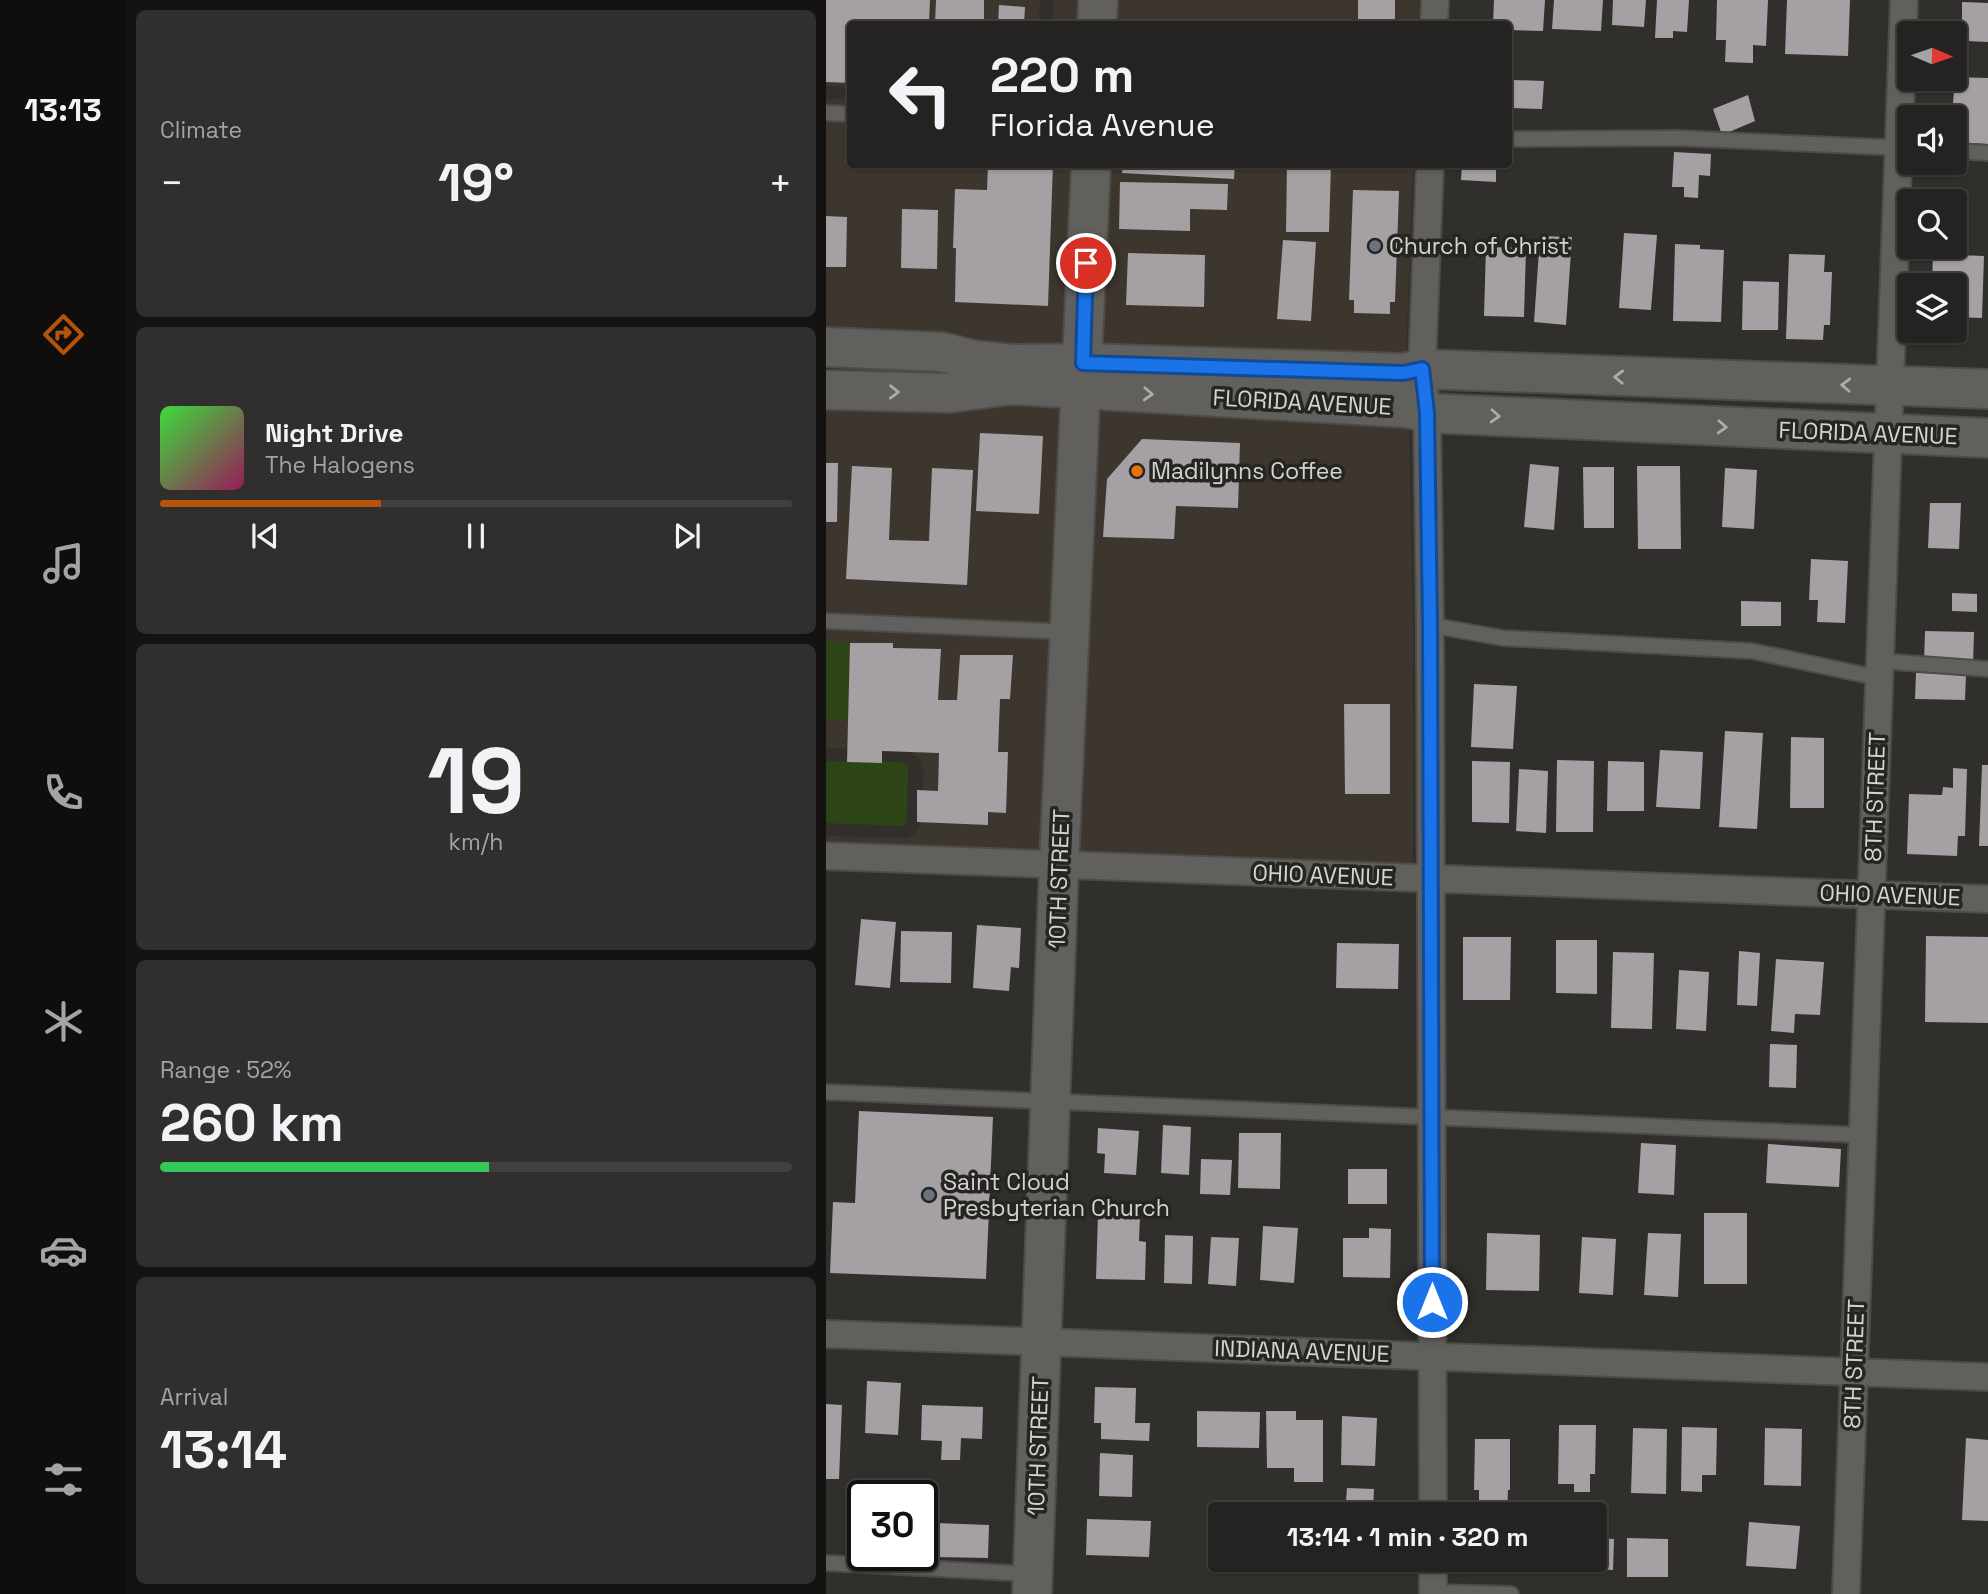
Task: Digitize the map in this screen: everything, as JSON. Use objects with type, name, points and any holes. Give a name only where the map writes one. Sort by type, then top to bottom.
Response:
[{"type":"main road","points":[[1097,21],[1098,0]]},
{"type":"main road","name":"10TH STREET","points":[[1032,1584],[1059,864],[1091,168]]},
{"type":"main road","name":"FLORIDA AVENUE","points":[[826,347],[942,352],[973,360],[1081,376],[1407,408],[1427,413],[1988,438]]},
{"type":"main road","name":"FLORIDA AVENUE","points":[[826,390],[950,393],[1081,376],[1403,373],[1422,369],[1988,389]]},
{"type":"street","points":[[1434,21],[1435,0]]},
{"type":"street","name":"8TH STREET","points":[[1904,0],[1904,105]]},
{"type":"street","points":[[1430,168],[1422,369],[1427,413],[1430,625],[1433,1502]]},
{"type":"street","name":"8TH STREET","points":[[1846,1594],[1888,435],[1902,175]]},
{"type":"street","name":"OHIO AVENUE","points":[[826,856],[1988,899]]},
{"type":"street","name":"INDIANA AVENUE","points":[[826,1334],[1988,1377]]},
{"type":"street","points":[[1433,1572],[1433,1593]]},
{"type":"lane","points":[[826,113],[847,114]]},
{"type":"lane","points":[[1512,139],[1677,138],[1897,148]]},
{"type":"lane","points":[[1967,152],[1988,153]]},
{"type":"lane","points":[[826,621],[1070,632]]},
{"type":"lane","points":[[1430,625],[1503,638],[1752,651],[1880,670],[1988,669]]},
{"type":"lane","points":[[826,1092],[1862,1135]]},
{"type":"lane","points":[[826,1563],[1032,1584]]},
{"type":"lane","points":[[1433,1593],[1511,1594]]},
{"type":"shaded area","points":[[826,0],[1040,0],[1039,21],[847,21],[847,87],[826,86]]},
{"type":"shaded area","points":[[1054,0],[1081,0],[1080,21],[1053,21]]},
{"type":"shaded area","points":[[1114,0],[1419,0],[1418,21],[1113,21]]},
{"type":"shaded area","points":[[826,99],[847,99],[847,168],[1074,168],[1066,349],[826,333]]},
{"type":"shaded area","points":[[1107,168],[1413,168],[1406,357],[1099,348]]},
{"type":"shaded area","points":[[1063,403],[1044,849],[826,842],[826,836],[907,838],[915,833],[920,825],[924,772],[920,759],[907,750],[826,748],[826,405]]},
{"type":"shaded area","points":[[1096,406],[1409,424],[1413,625],[1413,864],[1077,850]]},
{"type":"green space","points":[[826,642],[850,643],[848,720],[826,719]]},
{"type":"green space","points":[[826,761],[903,762],[908,766],[907,821],[903,826],[826,823]]},
{"type":"building","points":[[826,0],[930,0],[929,21],[847,21],[847,83],[826,82]]},
{"type":"building","points":[[936,0],[984,0],[984,21],[935,21]]},
{"type":"building","points":[[1358,0],[1395,0],[1395,21],[1358,21]]},
{"type":"building","points":[[1494,0],[1545,0],[1543,31],[1512,30],[1512,21],[1493,21]]},
{"type":"building","points":[[1554,0],[1603,0],[1601,31],[1552,29]]},
{"type":"building","points":[[1613,0],[1646,0],[1644,27],[1612,25]]},
{"type":"building","points":[[1657,0],[1689,0],[1687,32],[1673,31],[1673,38],[1655,38]]},
{"type":"building","points":[[1717,0],[1768,0],[1766,46],[1753,45],[1753,63],[1725,62],[1726,40],[1716,40]]},
{"type":"building","points":[[1787,0],[1850,0],[1848,56],[1785,54]]},
{"type":"building","points":[[1962,2],[1988,3],[1988,42],[1967,41],[1967,21],[1962,21]]},
{"type":"building","points":[[999,5],[1025,7],[1024,21],[998,21]]},
{"type":"building","points":[[1967,77],[1988,78],[1988,144],[1967,143],[1967,105],[1953,105],[1954,91],[1967,91]]},
{"type":"building","points":[[1513,80],[1544,81],[1542,109],[1512,108]]},
{"type":"building","points":[[1748,95],[1755,121],[1722,135],[1713,109]]},
{"type":"building","points":[[1674,152],[1711,154],[1710,176],[1699,175],[1698,198],[1684,197],[1684,187],[1672,187]]},
{"type":"building","points":[[988,168],[1053,168],[1048,306],[955,302],[955,189],[987,190]]},
{"type":"building","points":[[1123,168],[1235,168],[1234,179],[1122,173]]},
{"type":"building","points":[[1287,168],[1331,168],[1329,232],[1286,232]]},
{"type":"building","points":[[1462,168],[1496,168],[1496,182],[1461,180]]},
{"type":"building","points":[[1120,182],[1228,184],[1227,210],[1190,209],[1190,231],[1119,229]]},
{"type":"building","points":[[1353,190],[1399,191],[1395,302],[1390,302],[1390,314],[1354,313],[1354,300],[1349,300]]},
{"type":"building","points":[[902,209],[938,210],[937,269],[901,268]]},
{"type":"building","points":[[826,216],[847,217],[846,267],[826,267]]},
{"type":"building","points":[[1624,233],[1657,235],[1651,310],[1619,308]]},
{"type":"building","points":[[1540,236],[1572,237],[1566,325],[1534,322]]},
{"type":"building","points":[[1283,240],[1316,242],[1311,321],[1277,319]]},
{"type":"building","points":[[1675,244],[1724,250],[1721,322],[1673,321]]},
{"type":"building","points":[[1486,247],[1526,248],[1524,317],[1484,316]]},
{"type":"building","points":[[1128,253],[1205,255],[1204,307],[1126,305]]},
{"type":"building","points":[[1789,254],[1825,255],[1824,272],[1832,272],[1830,325],[1824,325],[1823,340],[1786,339]]},
{"type":"building","points":[[1984,256],[1982,318],[1967,317],[1967,273],[1932,273],[1933,259]]},
{"type":"building","points":[[1743,281],[1779,282],[1778,330],[1742,330]]},
{"type":"building","points":[[980,433],[1043,436],[1039,514],[976,511]]},
{"type":"building","points":[[1142,439],[1240,443],[1238,508],[1176,506],[1174,539],[1103,537],[1107,479]]},
{"type":"building","points":[[826,463],[838,463],[837,522],[826,522]]},
{"type":"building","points":[[1530,464],[1559,467],[1554,530],[1524,527]]},
{"type":"building","points":[[852,466],[892,468],[889,540],[929,541],[932,468],[973,470],[967,585],[846,579]]},
{"type":"building","points":[[1637,466],[1680,466],[1681,549],[1638,549]]},
{"type":"building","points":[[1583,467],[1614,467],[1614,528],[1584,528]]},
{"type":"building","points":[[1725,468],[1757,470],[1754,529],[1722,527]]},
{"type":"building","points":[[1930,503],[1961,503],[1959,549],[1928,548]]},
{"type":"building","points":[[1811,559],[1848,561],[1845,623],[1817,622],[1818,600],[1809,600]]},
{"type":"building","points":[[1952,593],[1977,594],[1977,612],[1952,611]]},
{"type":"building","points":[[1741,601],[1781,602],[1781,626],[1741,626]]},
{"type":"building","points":[[1925,631],[1974,632],[1973,666],[1924,664]]},
{"type":"building","points":[[850,643],[893,643],[893,648],[941,649],[938,700],[957,700],[960,655],[1013,655],[1010,699],[1000,699],[998,752],[1008,752],[1006,813],[988,812],[988,825],[917,822],[917,790],[938,791],[939,753],[882,751],[882,763],[847,762]]},
{"type":"building","points":[[1916,673],[1966,674],[1965,700],[1915,699]]},
{"type":"building","points":[[1474,684],[1517,686],[1513,749],[1471,747]]},
{"type":"building","points":[[1344,704],[1390,704],[1390,794],[1345,794]]},
{"type":"building","points":[[1725,731],[1763,733],[1757,829],[1719,827]]},
{"type":"building","points":[[1791,737],[1824,738],[1824,808],[1790,808]]},
{"type":"building","points":[[1660,750],[1703,752],[1700,809],[1656,807]]},
{"type":"building","points":[[1557,760],[1594,761],[1593,832],[1556,832]]},
{"type":"building","points":[[1472,761],[1510,762],[1509,823],[1472,822]]},
{"type":"building","points":[[1608,761],[1644,762],[1644,811],[1607,811]]},
{"type":"building","points":[[1982,765],[1988,765],[1988,846],[1979,846]]},
{"type":"building","points":[[1953,768],[1967,769],[1965,836],[1958,836],[1957,856],[1907,854],[1909,794],[1942,795],[1943,787],[1953,788]]},
{"type":"building","points":[[1519,769],[1548,771],[1546,833],[1516,831]]},
{"type":"building","points":[[861,919],[896,922],[890,988],[855,985]]},
{"type":"building","points":[[977,925],[1021,928],[1019,968],[1011,967],[1009,991],[973,988]]},
{"type":"building","points":[[901,931],[952,932],[951,983],[900,982]]},
{"type":"building","points":[[1926,936],[1988,937],[1988,1023],[1925,1022]]},
{"type":"building","points":[[1463,937],[1511,937],[1510,1000],[1463,1000]]},
{"type":"building","points":[[1556,940],[1597,940],[1597,994],[1556,993]]},
{"type":"building","points":[[1337,943],[1399,944],[1398,989],[1336,988]]},
{"type":"building","points":[[1739,951],[1760,953],[1757,1006],[1737,1005]]},
{"type":"building","points":[[1613,952],[1654,953],[1652,1029],[1611,1028]]},
{"type":"building","points":[[1776,959],[1824,962],[1820,1015],[1795,1014],[1794,1033],[1771,1031]]},
{"type":"building","points":[[1679,970],[1709,972],[1706,1031],[1676,1029]]},
{"type":"building","points":[[1770,1044],[1797,1045],[1796,1088],[1769,1087]]},
{"type":"building","points":[[859,1111],[993,1117],[986,1279],[830,1273],[833,1202],[855,1203]]},
{"type":"building","points":[[1163,1125],[1191,1127],[1189,1175],[1161,1173]]},
{"type":"building","points":[[1098,1128],[1139,1131],[1136,1175],[1104,1173],[1105,1154],[1097,1153]]},
{"type":"building","points":[[1239,1133],[1281,1133],[1280,1189],[1238,1188]]},
{"type":"building","points":[[1641,1143],[1676,1145],[1674,1195],[1638,1193]]},
{"type":"building","points":[[1768,1144],[1841,1149],[1839,1187],[1766,1183]]},
{"type":"building","points":[[1201,1159],[1232,1160],[1230,1195],[1200,1194]]},
{"type":"building","points":[[1348,1169],[1387,1169],[1387,1204],[1348,1204]]},
{"type":"building","points":[[1704,1213],[1747,1213],[1747,1284],[1704,1284]]},
{"type":"building","points":[[1098,1214],[1140,1215],[1139,1241],[1146,1242],[1145,1280],[1096,1279]]},
{"type":"building","points":[[1263,1226],[1298,1228],[1294,1283],[1260,1280]]},
{"type":"building","points":[[1369,1228],[1391,1229],[1390,1278],[1343,1277],[1343,1238],[1369,1238]]},
{"type":"building","points":[[1487,1233],[1540,1235],[1539,1291],[1486,1290]]},
{"type":"building","points":[[1648,1233],[1681,1234],[1678,1297],[1644,1295]]},
{"type":"building","points":[[1165,1235],[1193,1236],[1192,1284],[1164,1283]]},
{"type":"building","points":[[1211,1237],[1239,1238],[1236,1286],[1208,1284]]},
{"type":"building","points":[[1582,1237],[1616,1239],[1613,1295],[1579,1293]]},
{"type":"building","points":[[867,1381],[901,1383],[898,1435],[865,1433]]},
{"type":"building","points":[[1095,1387],[1136,1388],[1135,1423],[1150,1423],[1149,1441],[1101,1439],[1101,1423],[1094,1423]]},
{"type":"building","points":[[826,1404],[842,1405],[839,1479],[826,1479]]},
{"type":"building","points":[[922,1405],[983,1407],[982,1439],[961,1438],[960,1460],[941,1460],[942,1441],[921,1440]]},
{"type":"building","points":[[1197,1411],[1260,1412],[1259,1448],[1197,1447]]},
{"type":"building","points":[[1266,1411],[1296,1411],[1296,1420],[1323,1420],[1323,1482],[1294,1482],[1294,1468],[1267,1468]]},
{"type":"building","points":[[1342,1416],[1377,1418],[1375,1466],[1341,1465]]},
{"type":"building","points":[[1559,1425],[1596,1425],[1595,1474],[1590,1474],[1590,1492],[1574,1492],[1574,1484],[1558,1484]]},
{"type":"building","points":[[1682,1427],[1717,1428],[1716,1475],[1702,1475],[1702,1492],[1681,1491]]},
{"type":"building","points":[[1633,1428],[1667,1429],[1666,1494],[1631,1493]]},
{"type":"building","points":[[1765,1428],[1802,1429],[1801,1486],[1764,1485]]},
{"type":"building","points":[[1966,1438],[1988,1440],[1988,1521],[1962,1520]]},
{"type":"building","points":[[1475,1439],[1510,1439],[1508,1502],[1479,1502],[1479,1490],[1474,1490]]},
{"type":"building","points":[[1100,1453],[1133,1455],[1132,1497],[1099,1496]]},
{"type":"building","points":[[1347,1488],[1374,1489],[1373,1502],[1346,1502]]},
{"type":"building","points":[[1087,1519],[1151,1521],[1149,1557],[1086,1555]]},
{"type":"building","points":[[1749,1522],[1800,1526],[1796,1569],[1746,1566]]},
{"type":"building","points":[[938,1523],[989,1525],[988,1558],[938,1557]]},
{"type":"building","points":[[1627,1538],[1668,1539],[1668,1577],[1627,1577]]},
{"type":"building","points":[[1607,1539],[1614,1539],[1613,1570],[1607,1570]]},
{"type":"place","name":"Church of Christ","points":[[1375,246]]},
{"type":"place","name":"Madilynns Coffee","points":[[1137,471]]},
{"type":"place","name":"Saint Cloud Presbyterian Church","points":[[929,1195]]},
{"type":"route","points":[[1086,263],[1083,363],[1403,373],[1422,369],[1427,413],[1430,625],[1432,1302]]}]
